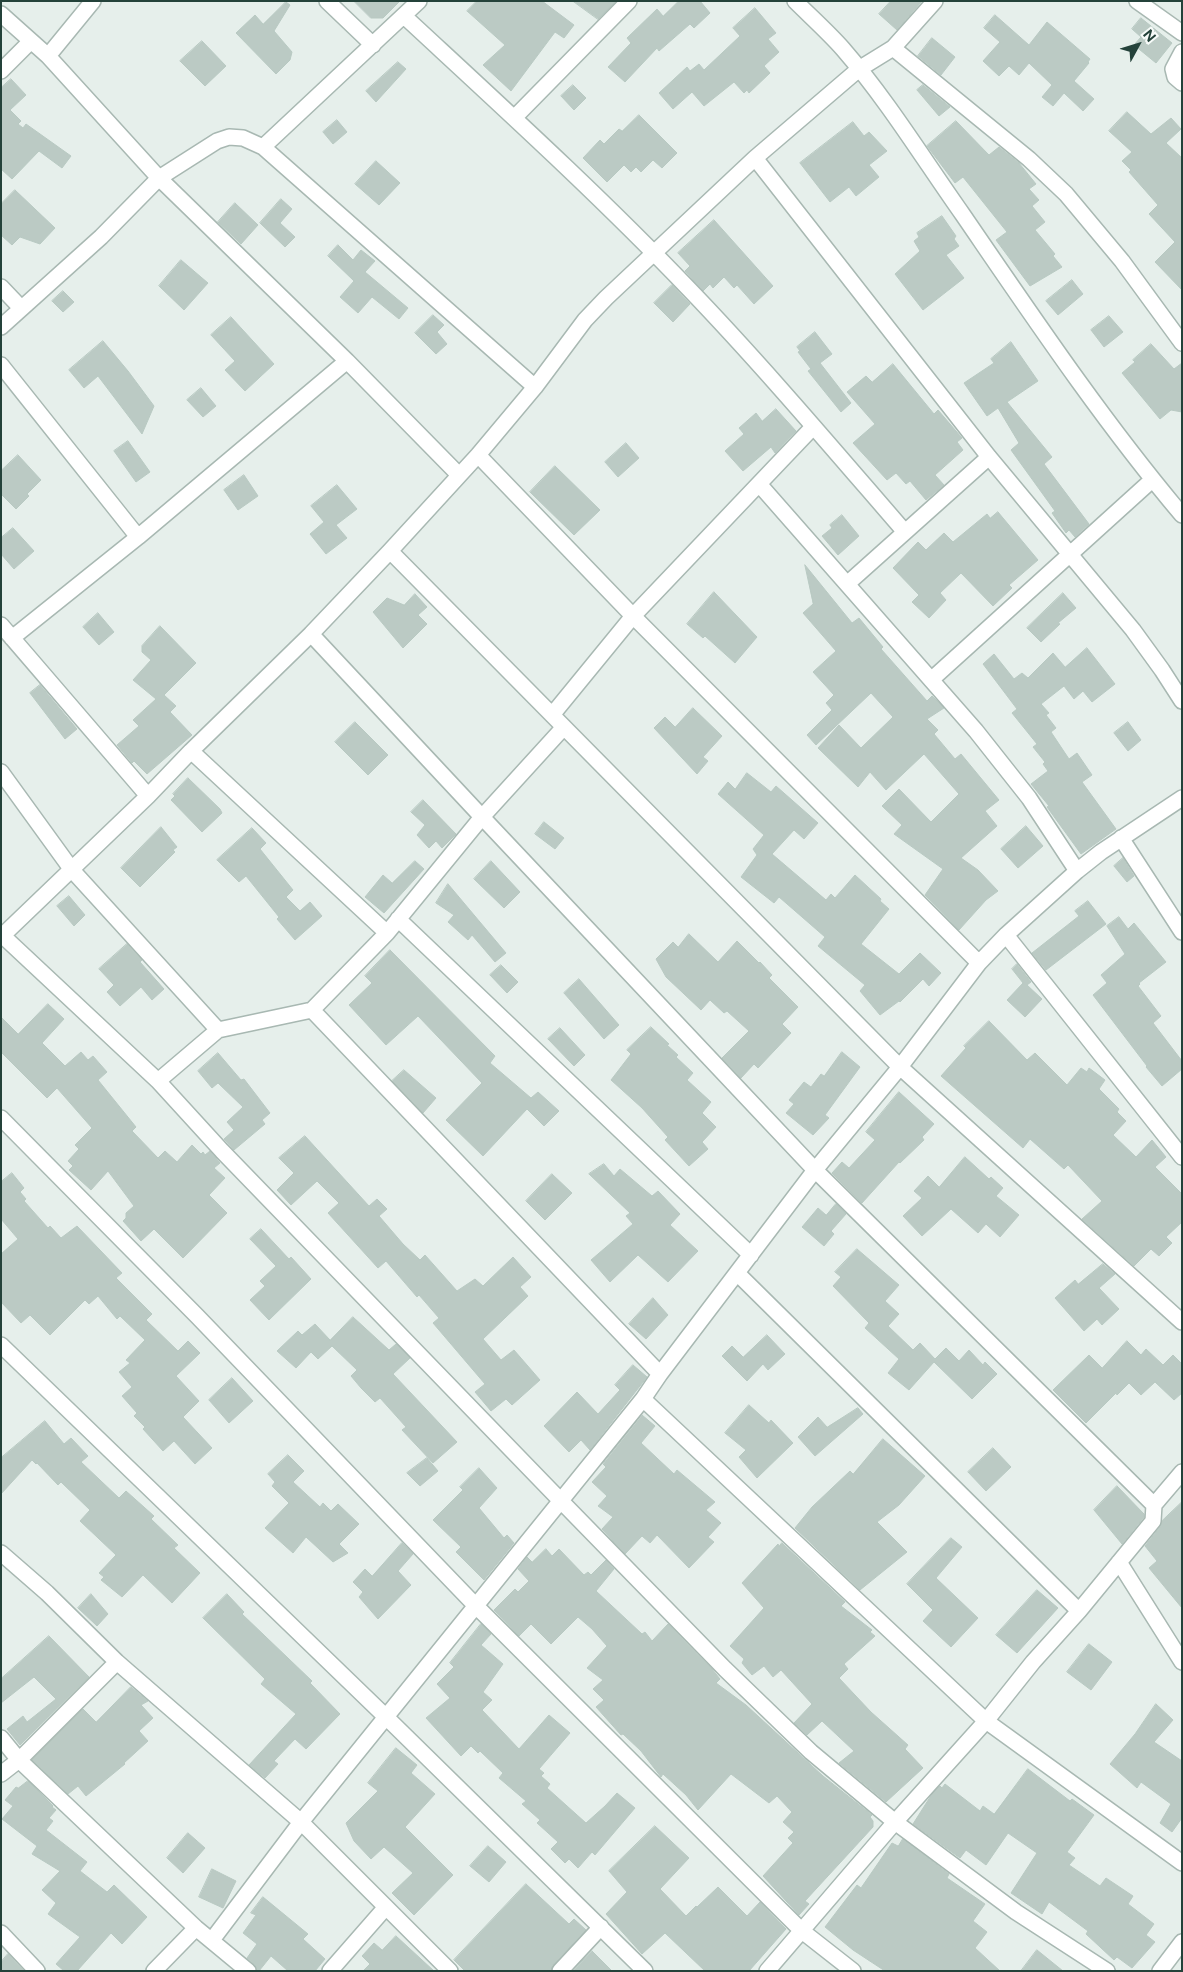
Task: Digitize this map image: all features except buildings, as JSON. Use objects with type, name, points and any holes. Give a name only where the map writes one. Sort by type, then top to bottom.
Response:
[{"type":"street","points":[[48,56],[93,1]]},
{"type":"street","points":[[327,1],[373,45]]},
{"type":"street","points":[[263,147],[419,1]]},
{"type":"street","points":[[514,118],[629,1]]},
{"type":"street","points":[[795,1],[859,69],[902,127],[1085,392],[1182,516]]},
{"type":"street","points":[[935,1],[893,48],[859,69],[755,158],[585,320],[535,387],[478,455],[390,551],[311,634],[191,751],[148,796],[2,937],[158,1082],[222,1151],[560,1500],[725,1668],[811,1752],[894,1822],[1016,1912],[1107,1971]]},
{"type":"street","points":[[1137,1],[1182,34]]},
{"type":"street","points":[[1,14],[48,56],[159,178],[347,361],[459,475]]},
{"type":"street","points":[[404,16],[514,118],[654,253],[730,332],[904,530]]},
{"type":"street","points":[[1,72],[31,41]]},
{"type":"street","points":[[893,48],[1021,152],[1066,194],[1122,261],[1182,343]]},
{"type":"street","points":[[1182,52],[1173,69],[1174,77],[1182,83]]},
{"type":"street","points":[[1,327],[101,237],[159,178],[217,141],[229,137],[243,138],[263,147],[535,387]]},
{"type":"street","points":[[755,158],[989,456],[1132,630],[1182,701]]},
{"type":"street","points":[[1,287],[21,308]]},
{"type":"street","points":[[12,638],[138,537],[347,361]]},
{"type":"street","points":[[1,365],[138,537]]},
{"type":"street","points":[[552,715],[633,616],[813,427]]},
{"type":"street","points":[[478,455],[633,616],[979,963]]},
{"type":"street","points":[[847,584],[904,530],[989,456]]},
{"type":"street","points":[[931,680],[1152,480]]},
{"type":"street","points":[[759,484],[1005,767],[1029,798],[1077,871]]},
{"type":"street","points":[[390,551],[900,1067],[1182,1322]]},
{"type":"street","points":[[1,625],[148,796]]},
{"type":"street","points":[[311,634],[815,1170],[1154,1505]]},
{"type":"street","points":[[158,1082],[218,1030],[312,1010],[387,933],[482,817],[564,727]]},
{"type":"street","points":[[191,751],[387,933]]},
{"type":"street","points":[[1,772],[72,870],[218,1030]]},
{"type":"street","points":[[212,1940],[301,1822],[643,1399],[815,1170],[900,1067],[979,963],[1006,935],[1077,871],[1121,838],[1182,798]]},
{"type":"street","points":[[1121,838],[1182,932]]},
{"type":"street","points":[[398,919],[751,1256]]},
{"type":"street","points":[[1006,935],[1182,1157]]},
{"type":"street","points":[[312,1010],[660,1374]]},
{"type":"street","points":[[1,1118],[197,1316],[475,1605],[802,1931],[853,1971]]},
{"type":"street","points":[[737,1274],[1079,1611]]},
{"type":"street","points":[[1,1345],[386,1717],[645,1971]]},
{"type":"street","points":[[643,1399],[986,1721],[1182,1863]]},
{"type":"street","points":[[767,1971],[894,1822],[986,1721],[1033,1662],[1079,1611],[1153,1521],[1154,1505],[1182,1472]]},
{"type":"street","points":[[1,1553],[118,1662],[301,1822],[450,1971]]},
{"type":"street","points":[[1119,1562],[1182,1662]]},
{"type":"street","points":[[1,1774],[19,1760],[118,1662]]},
{"type":"street","points":[[1,1738],[19,1760],[196,1928],[248,1971]]},
{"type":"street","points":[[330,1971],[386,1907]]},
{"type":"street","points":[[560,1971],[601,1927]]},
{"type":"street","points":[[154,1971],[196,1928]]},
{"type":"street","points":[[1,1933],[36,1971]]},
{"type":"street","points":[[1160,1971],[1182,1942]]}]
